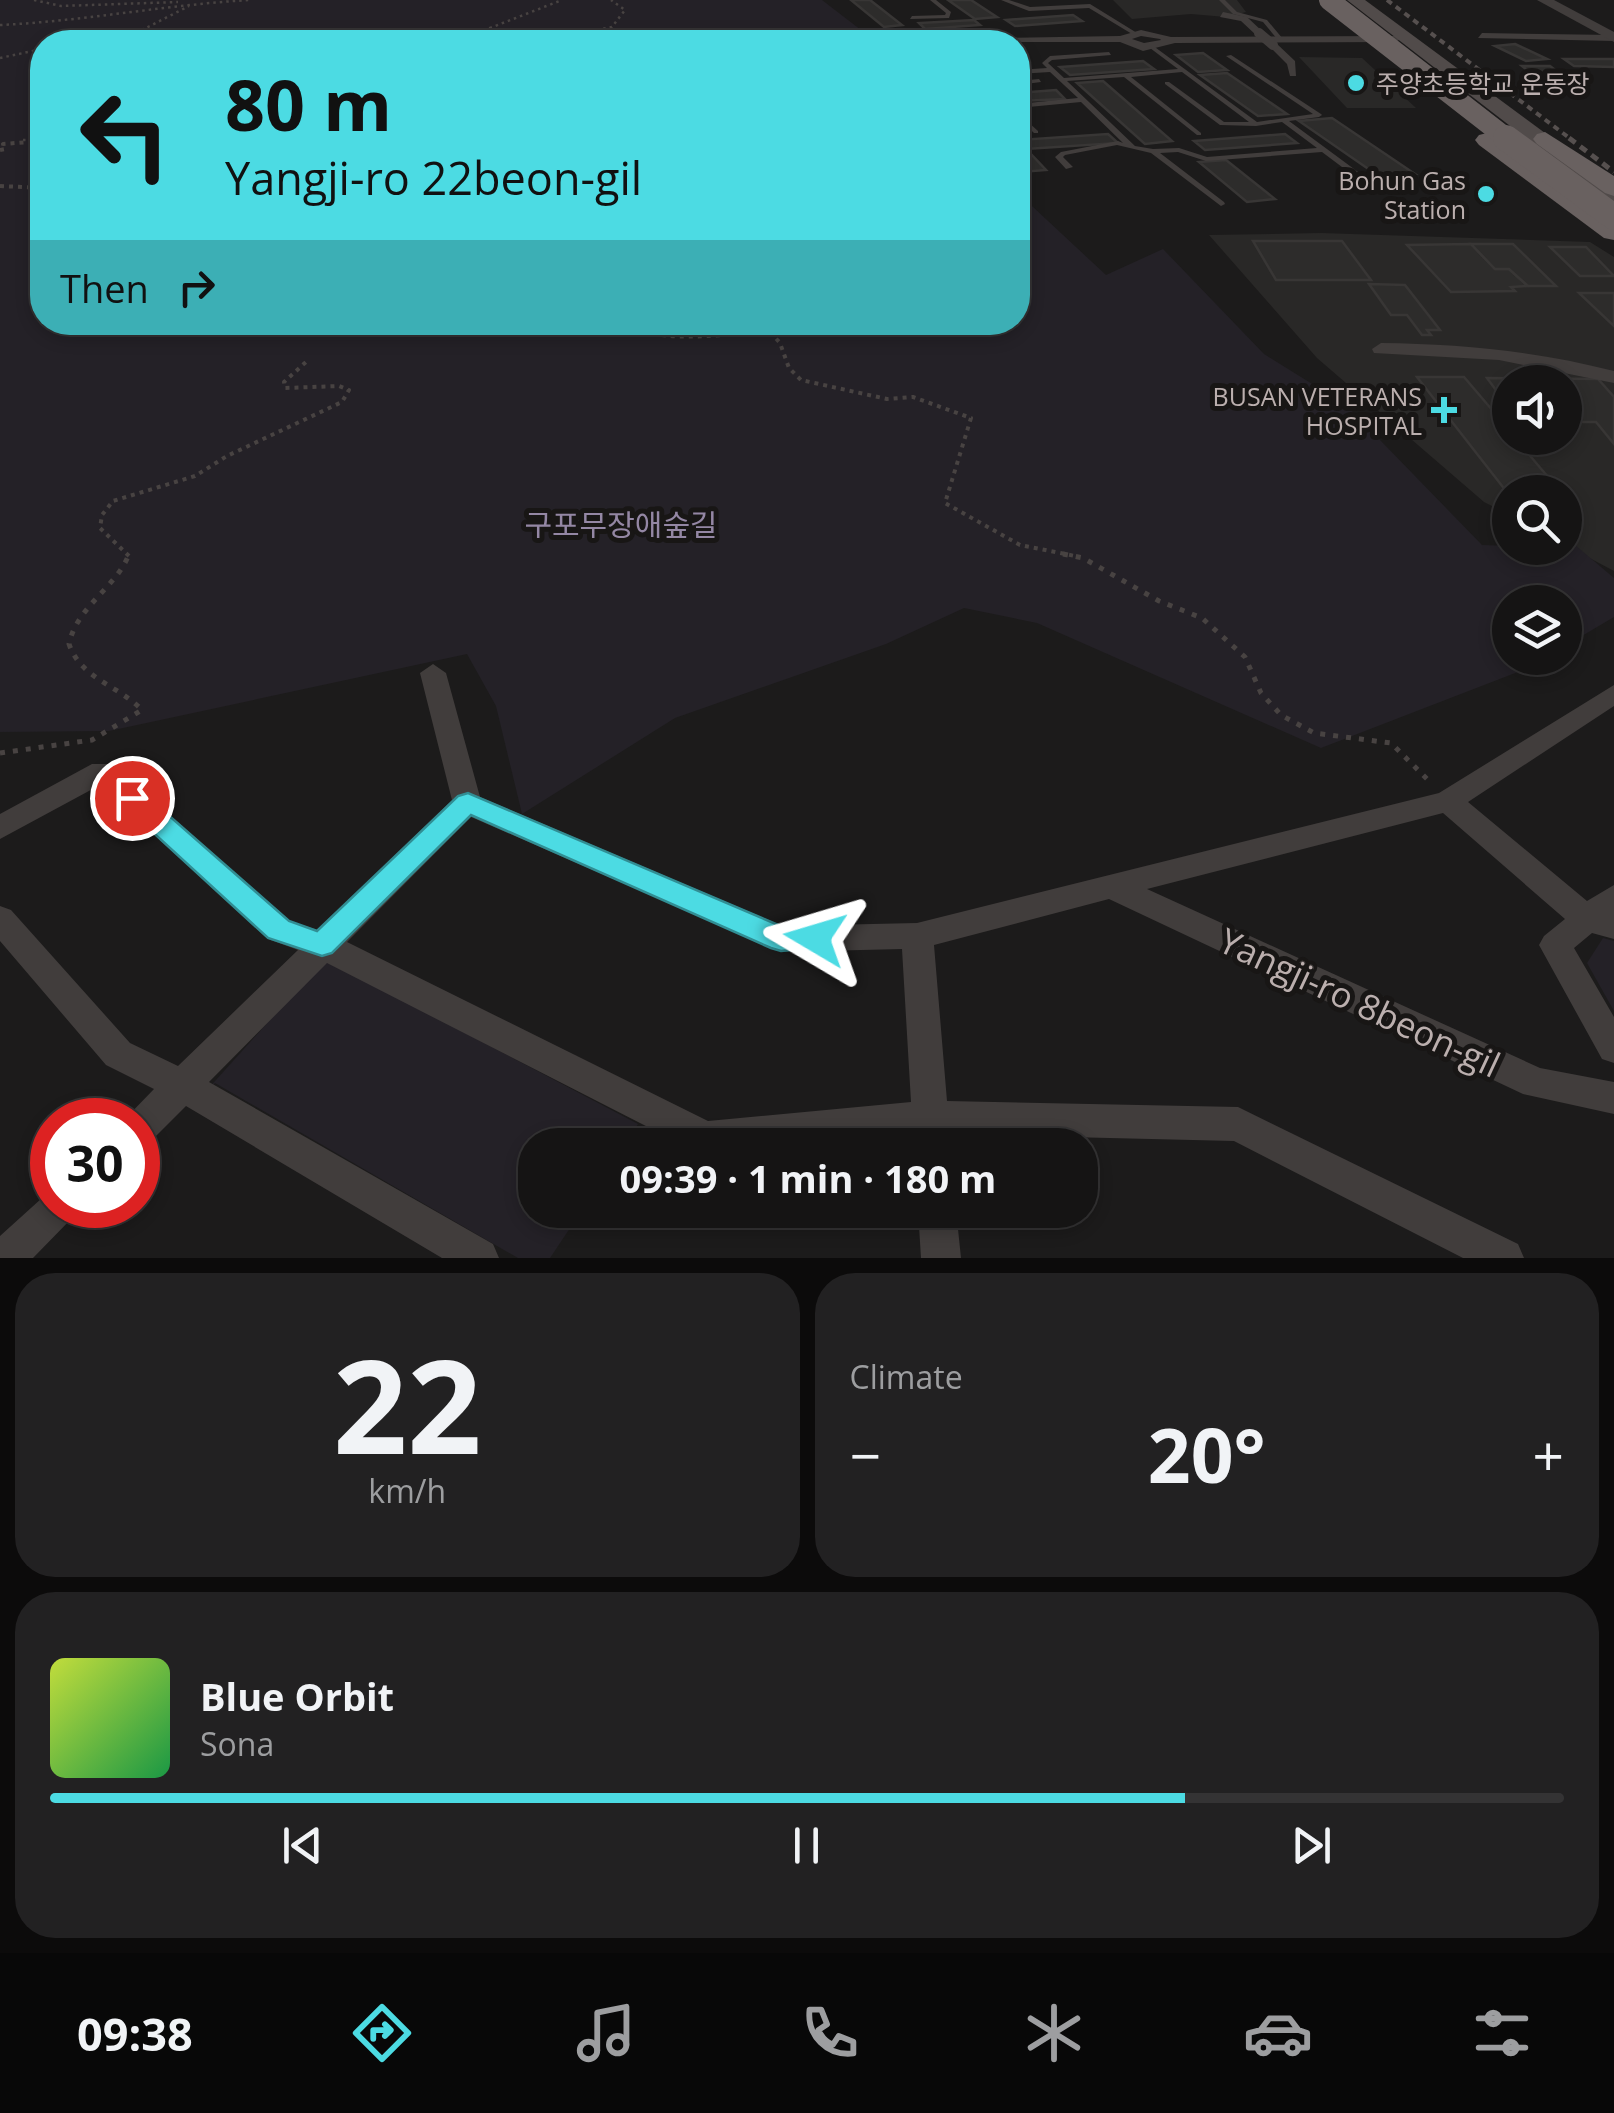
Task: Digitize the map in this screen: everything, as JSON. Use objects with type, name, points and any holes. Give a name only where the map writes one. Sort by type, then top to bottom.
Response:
[{"type":"highway","points":[[1326,0],[1614,217]]},
{"type":"highway","points":[[1351,4],[1614,195]]},
{"type":"highway","points":[[1408,64],[1418,85],[1499,149],[1614,229]]},
{"type":"main road","points":[[1326,0],[1510,152],[1614,229]]},
{"type":"main road","points":[[1351,4],[1405,38],[1614,195]]},
{"type":"street","points":[[1544,0],[1614,38]]},
{"type":"street","points":[[1223,15],[1244,19],[1277,42],[1292,63],[1293,74]]},
{"type":"street","points":[[1030,39],[1156,34],[1170,40],[1277,42],[1405,38]]},
{"type":"street","points":[[1127,36],[1152,47],[1168,44],[1170,40]]},
{"type":"street","points":[[1482,36],[1614,38]]},
{"type":"street","points":[[1381,349],[1455,349],[1541,358],[1614,377]]},
{"type":"street","points":[[433,674],[468,803]]},
{"type":"street","points":[[468,803],[781,939],[917,936],[1448,801],[1614,694]]},
{"type":"street","points":[[0,828],[102,771],[279,930],[322,944],[686,1128]]},
{"type":"street","points":[[1448,801],[1600,922]]},
{"type":"street","points":[[160,1106],[468,803]]},
{"type":"street","name":"Yangji-ro 8beon-gil","points":[[1112,887],[1536,1083],[1614,1098]]},
{"type":"street","points":[[1614,897],[1600,922],[1555,944],[1614,1048]]},
{"type":"street","points":[[0,919],[118,1054],[182,1085],[479,1258]]},
{"type":"street","points":[[917,936],[931,1128]]},
{"type":"street","points":[[1063,1128],[1238,1124],[1504,1258]]},
{"type":"street","points":[[5,1258],[36,1228]]},
{"type":"street","points":[[938,1228],[941,1258]]},
{"type":"lane","points":[[912,18],[947,17],[949,13],[933,0]]},
{"type":"lane","points":[[1004,0],[1029,9],[1090,6],[1100,0]]},
{"type":"lane","points":[[1222,0],[1235,13],[1265,21],[1277,42]]},
{"type":"lane","points":[[1090,6],[1127,36]]},
{"type":"lane","points":[[1152,47],[1256,124]]},
{"type":"lane","points":[[1109,54],[1050,58],[1045,63],[1133,148]]},
{"type":"lane","points":[[1167,83],[1222,124],[1256,124],[1319,115],[1229,56]]},
{"type":"lane","points":[[1030,71],[1052,70]]},
{"type":"lane","points":[[1062,80],[1181,71]]},
{"type":"lane","points":[[1124,76],[1200,134]]},
{"type":"lane","points":[[1030,81],[1039,81]]},
{"type":"lane","points":[[1030,105],[1082,100]]},
{"type":"lane","points":[[1284,121],[1369,184]]},
{"type":"lane","points":[[1030,127],[1036,132]]},
{"type":"lane","points":[[1069,167],[1059,157],[1063,152],[1118,143],[1152,152],[1188,152],[1206,159],[1322,150]]},
{"type":"lane","points":[[1152,152],[1221,204]]},
{"type":"path","points":[[34,0],[48,5],[166,1],[189,6],[249,0]]},
{"type":"path","points":[[490,30],[562,0]]},
{"type":"path","points":[[596,30],[612,27],[625,10],[612,0]]},
{"type":"path","points":[[0,25],[94,20],[189,6]]},
{"type":"path","points":[[139,30],[189,6]]},
{"type":"path","points":[[0,58],[30,52]]},
{"type":"path","points":[[0,150],[4,149],[3,144],[30,140]]},
{"type":"path","points":[[0,186],[30,187]]},
{"type":"path","points":[[656,335],[696,335]]},
{"type":"path","points":[[773,335],[789,368],[801,380],[887,399],[914,398],[971,418],[945,504],[1020,545],[1082,558],[1159,601],[1202,618],[1245,656],[1261,693],[1281,716],[1314,733],[1391,742],[1448,801]]},
{"type":"path","points":[[0,754],[92,740],[142,710],[124,690],[91,675],[72,656],[69,637],[78,616],[110,586],[130,555],[100,528],[102,515],[113,501],[195,476],[227,456],[342,402],[350,390],[339,386],[285,388],[284,382],[307,361]]},
{"type":"shaded area","points":[[1113,0],[1237,0],[1246,12],[1226,17],[1191,14],[1132,19]]},
{"type":"shaded area","name":"주양초등학교 운동장","points":[[1299,57],[1362,58],[1416,108],[1347,108]]},
{"type":"shaded area","name":"BUSAN VETERANS HOSPITAL","points":[[1321,233],[1590,242],[1614,257],[1614,571],[1582,554],[1582,475],[1492,475],[1492,506],[1317,358],[1209,235]]},
{"type":"green space","name":"구포무장애숲길","points":[[0,0],[822,0],[861,30],[30,30],[30,335],[1030,335],[1030,204],[1106,275],[1163,249],[1264,354],[1346,405],[1482,545],[1492,545],[1492,565],[1582,565],[1582,551],[1614,578],[1614,617],[1582,636],[1582,585],[1492,585],[1492,675],[1510,675],[1321,748],[1037,623],[964,608],[886,644],[675,718],[522,814],[496,706],[467,654],[109,731],[0,732]]},
{"type":"green space","points":[[1603,938],[1614,941],[1614,1011],[1587,963]]},
{"type":"green space","points":[[325,959],[638,1124],[635,1128],[518,1128],[518,1228],[570,1228],[550,1258],[518,1258],[215,1083],[198,1100]]},
{"type":"building","points":[[851,0],[870,0],[902,25],[884,27]]},
{"type":"building","points":[[948,0],[971,0],[997,17],[975,19]]},
{"type":"building","points":[[1073,15],[1082,21],[1015,26],[1006,20]]},
{"type":"building","points":[[974,20],[980,25],[925,29],[919,23]]},
{"type":"building","points":[[1515,44],[1547,59],[1526,61],[1495,46]]},
{"type":"building","points":[[1203,53],[1227,70],[1198,72],[1176,55]]},
{"type":"building","points":[[1564,59],[1614,59],[1614,67],[1574,66]]},
{"type":"building","points":[[1143,61],[1154,69],[1070,75],[1060,67]]},
{"type":"building","points":[[1522,66],[1550,66],[1576,86],[1548,86]]},
{"type":"building","points":[[1227,73],[1287,114],[1258,116],[1200,75]]},
{"type":"building","points":[[1103,81],[1172,141],[1145,144],[1077,83]]},
{"type":"building","points":[[1056,90],[1065,99],[1030,100],[1030,92]]},
{"type":"building","points":[[1332,118],[1415,174],[1380,177],[1299,121]]},
{"type":"building","points":[[1108,134],[1118,143],[1030,149],[1030,139]]},
{"type":"building","points":[[1285,134],[1297,143],[1205,150],[1194,141]]},
{"type":"building","points":[[1031,154],[1046,170],[1030,171]]},
{"type":"building","points":[[1226,160],[1275,199],[1247,202],[1199,162]]},
{"type":"building","points":[[1253,241],[1342,241],[1371,280],[1276,280]]},
{"type":"building","points":[[1471,244],[1495,269],[1509,269],[1528,286],[1511,287],[1515,291],[1451,292],[1407,245]]},
{"type":"building","points":[[1471,244],[1513,244],[1556,286],[1528,286],[1509,269],[1495,269]]},
{"type":"building","points":[[1550,247],[1586,247],[1614,276],[1580,276]]},
{"type":"building","points":[[1369,284],[1405,285],[1440,330],[1427,330],[1431,335],[1422,335],[1407,315],[1391,315]]},
{"type":"building","points":[[1579,293],[1614,293],[1614,326]]},
{"type":"building","points":[[1417,377],[1464,377],[1492,410],[1492,455],[1529,455],[1546,475],[1494,475]]},
{"type":"building","points":[[1582,379],[1598,379],[1614,397],[1614,444],[1596,422],[1582,422]]},
{"type":"railway","points":[[1387,0],[1572,140]]},
{"type":"railway","points":[[1569,138],[1614,172]]},
{"type":"place","name":"주양초등학교 운동장","points":[[1356,83]]},
{"type":"place","name":"Bohun Gas Station","points":[[1486,194]]},
{"type":"place","name":"BUSAN VETERANS HOSPITAL","points":[[1444,410]]},
{"type":"route","points":[[132,798],[279,930],[322,944],[468,803],[781,939],[815,938]]}]
